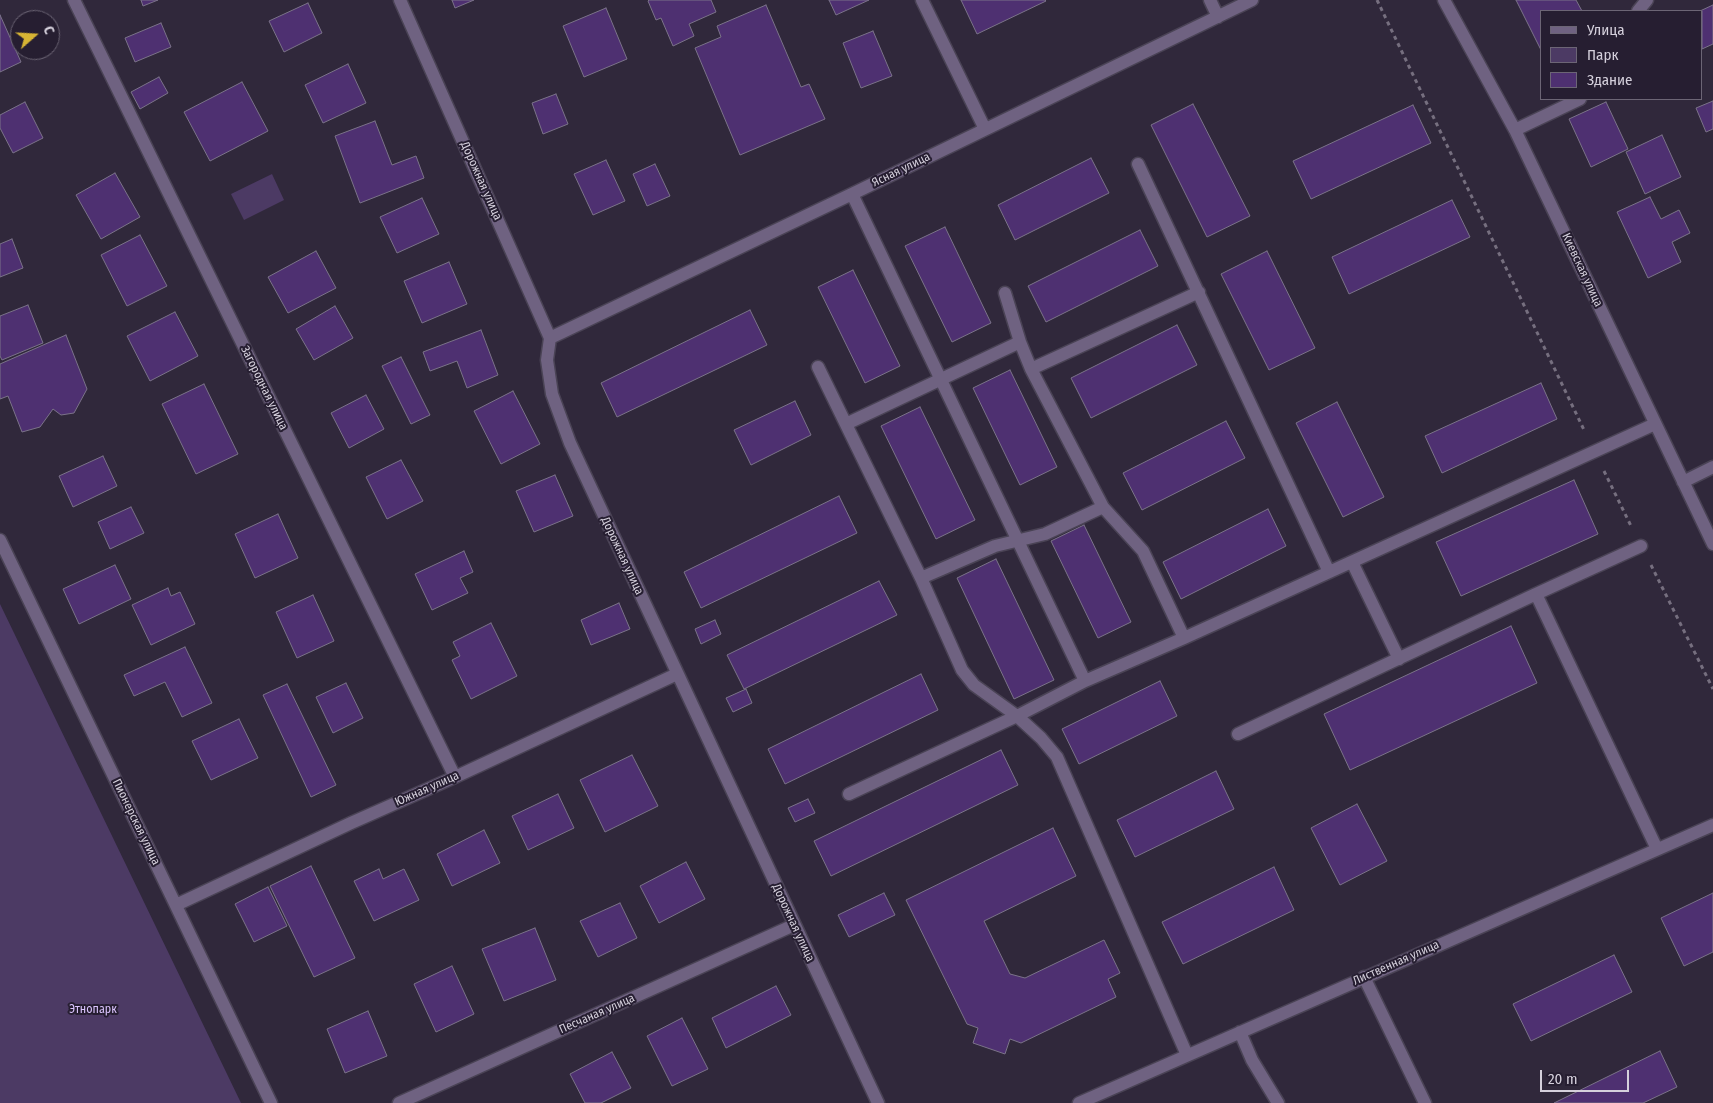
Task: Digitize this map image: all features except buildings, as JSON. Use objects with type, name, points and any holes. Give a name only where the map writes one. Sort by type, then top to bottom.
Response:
[{"type":"street","name":"Загородная улица","points":[[74,0],[455,777]]},
{"type":"street","name":"Дорожная улица","points":[[400,0],[550,338],[547,360],[552,394],[570,443],[878,1103]]},
{"type":"street","points":[[922,0],[985,129]]},
{"type":"street","points":[[1210,0],[1218,16]]},
{"type":"street","name":"Ясная улица","points":[[550,338],[1252,0]]},
{"type":"street","name":"Киевская улица","points":[[1444,0],[1515,130],[1713,544]]},
{"type":"street","points":[[1639,10],[1648,0]]},
{"type":"street","points":[[1515,130],[1578,100]]},
{"type":"street","points":[[1138,164],[1329,572]]},
{"type":"street","points":[[852,194],[1085,681]]},
{"type":"street","points":[[1032,369],[1199,292]]},
{"type":"street","points":[[1005,293],[1020,342],[1032,369],[1103,507],[1144,551],[1184,638]]},
{"type":"street","points":[[846,424],[1020,342]]},
{"type":"street","points":[[818,367],[921,578],[962,670],[974,685],[1017,716],[1042,738],[1057,757],[1187,1055]]},
{"type":"street","points":[[849,794],[1017,716],[1085,681],[1655,424]]},
{"type":"street","points":[[1683,482],[1713,467]]},
{"type":"street","points":[[921,578],[995,546],[1045,534],[1103,507]]},
{"type":"street","name":"Пионерская улица","points":[[0,540],[271,1103]]},
{"type":"street","points":[[1238,734],[1641,546]]},
{"type":"street","points":[[1352,562],[1399,659]]},
{"type":"street","points":[[1536,594],[1658,849]]},
{"type":"street","name":"Южная улица","points":[[176,905],[677,674]]},
{"type":"street","name":"Лиственная улица","points":[[1079,1103],[1713,825]]},
{"type":"street","name":"Песчаная улица","points":[[400,1103],[794,925]]},
{"type":"street","points":[[1364,977],[1425,1103]]},
{"type":"street","points":[[1240,1032],[1252,1060],[1278,1103]]},
{"type":"path","points":[[1377,0],[1594,452],[1713,689]]},
{"type":"green space","points":[[272,174],[284,200],[244,220],[231,194]]},
{"type":"green space","name":"Этнопарк","points":[[0,604],[241,1103],[0,1103]]}]
